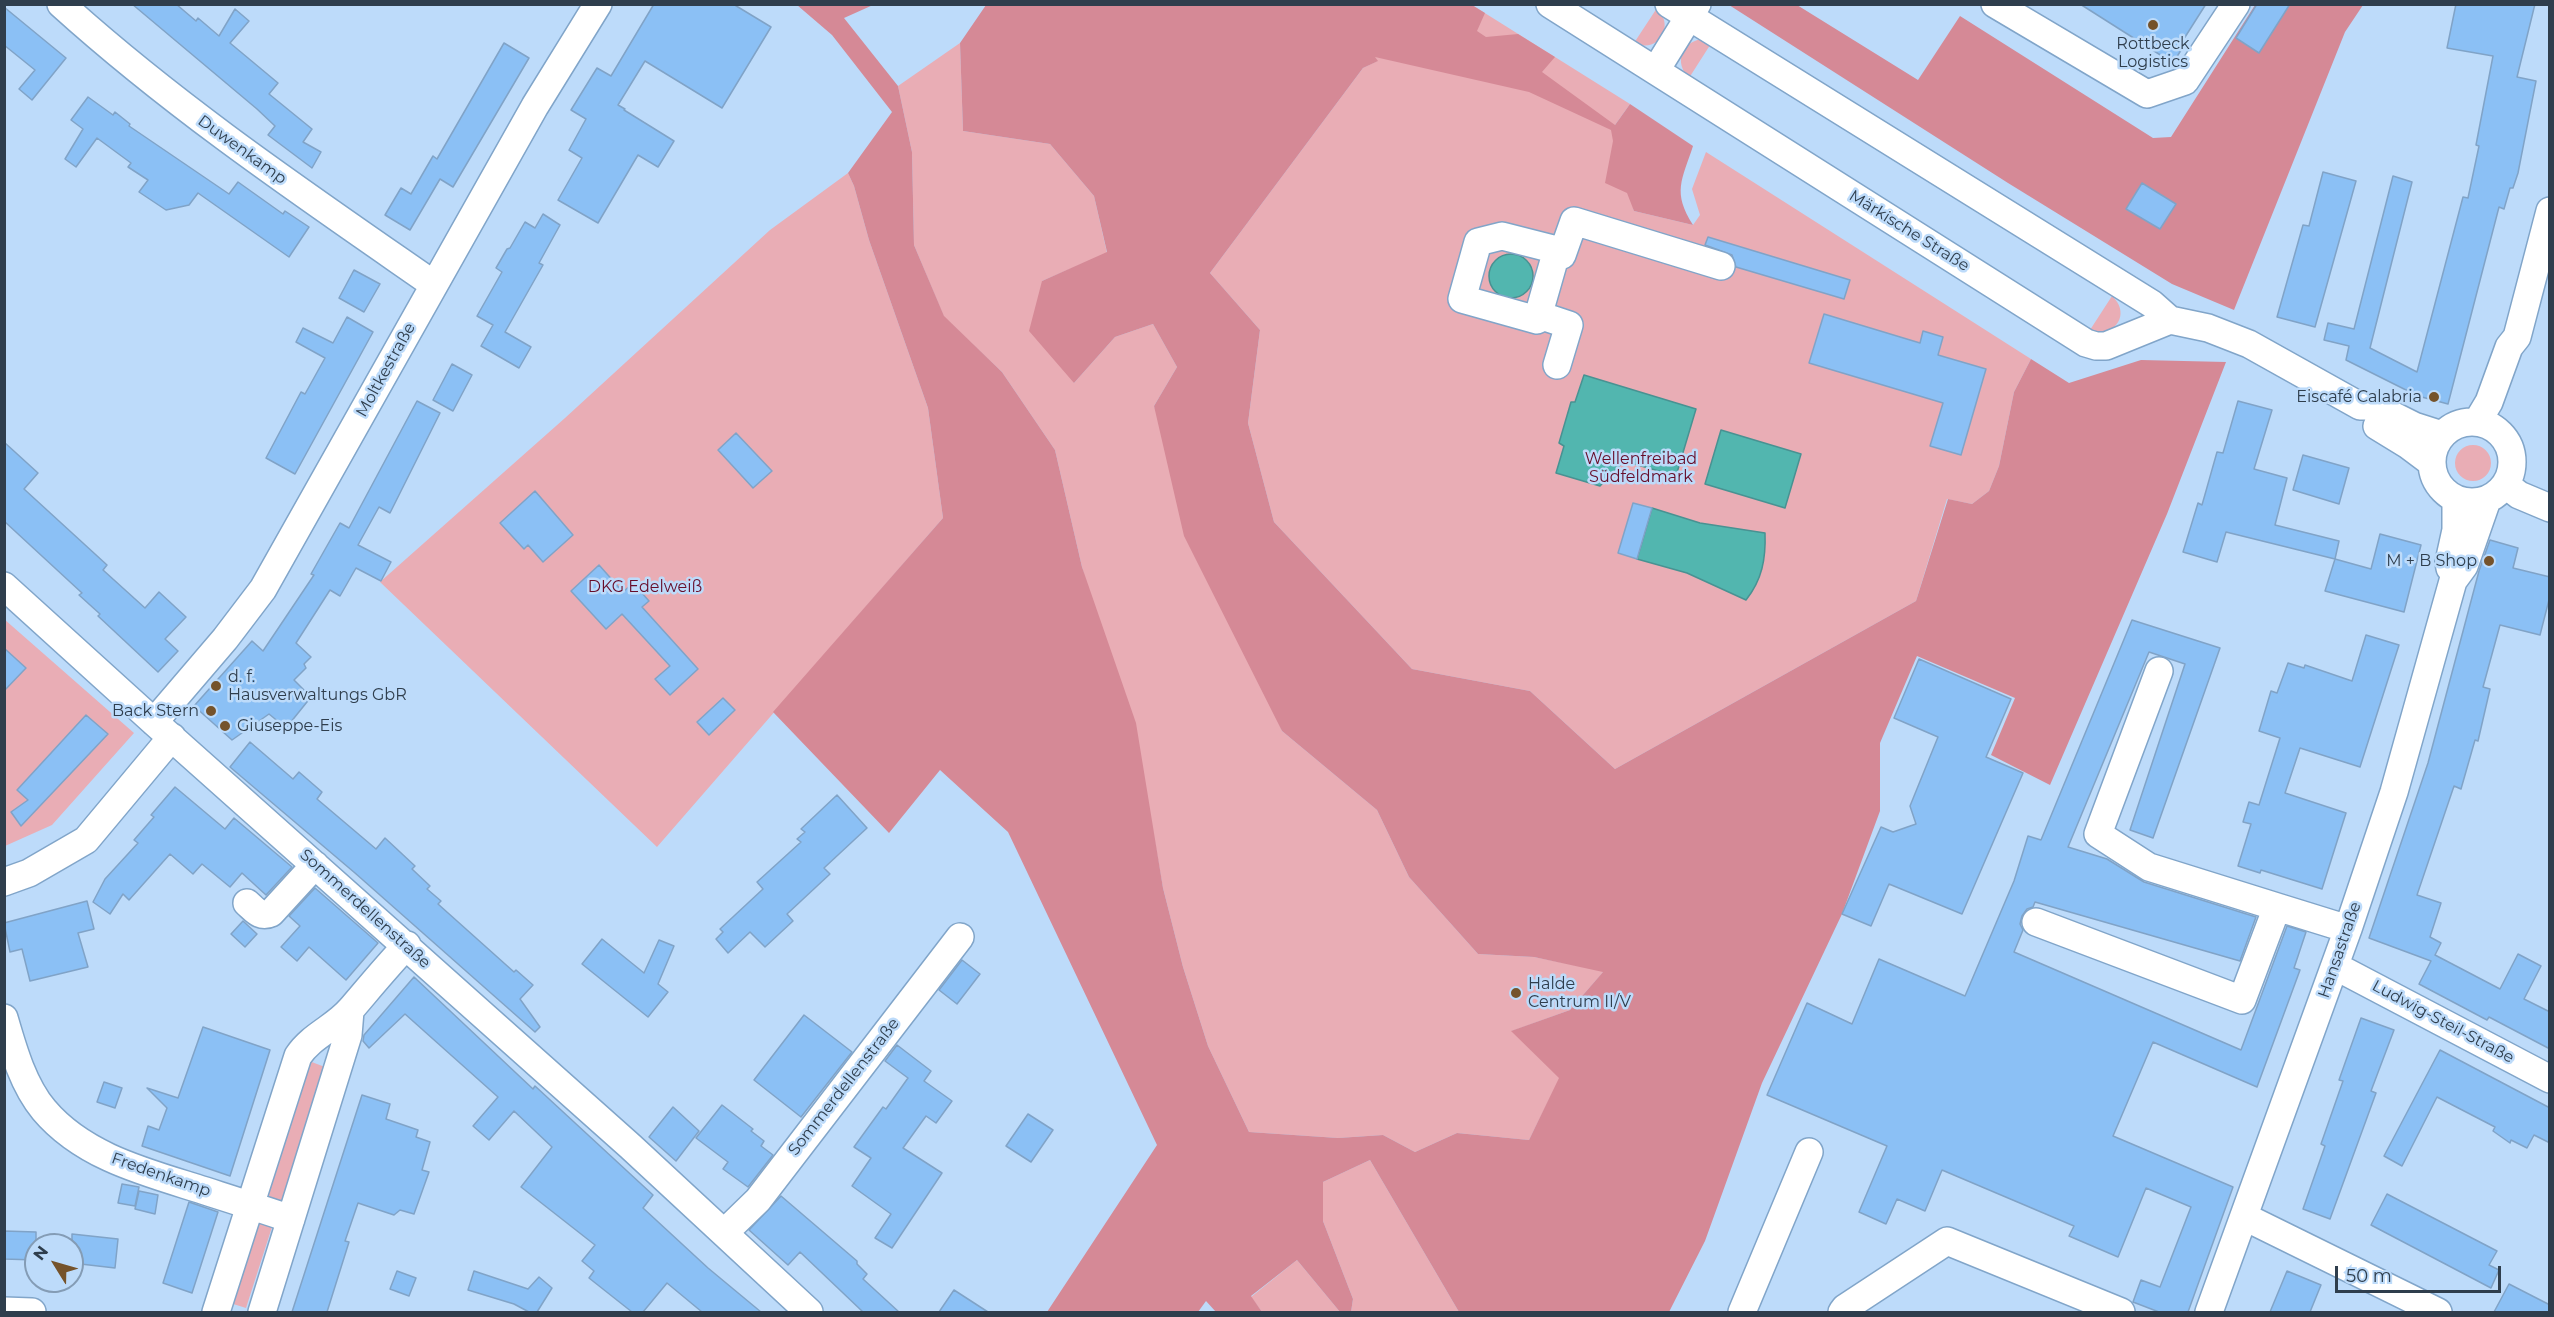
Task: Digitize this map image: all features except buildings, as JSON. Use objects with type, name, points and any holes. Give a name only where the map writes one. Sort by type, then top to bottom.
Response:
[{"type":"street","name":"Duwenkamp","points":[[61,4],[102,42],[258,163],[433,284]]},
{"type":"street","name":"Moltkestraße","points":[[4,882],[29,873],[86,840],[225,639],[263,589],[433,284],[535,106],[598,4]]},
{"type":"street","name":"Märkische Straße","points":[[1550,4],[2086,343],[2106,346],[2170,320]]},
{"type":"street","points":[[1995,4],[2147,94],[2186,81],[2236,4]]},
{"type":"street","points":[[1656,70],[1685,9],[2152,304],[2170,320],[2208,328],[2249,344],[2360,406],[2374,406],[2414,426],[2442,435]]},
{"type":"street","name":"Hansastraße","points":[[2477,422],[2489,402],[2509,347],[2517,337],[2550,211]]},
{"type":"street","points":[[1556,254],[1562,255],[1574,221],[1721,266]]},
{"type":"street","points":[[1502,237],[1557,250],[1556,254],[1537,320],[1462,298],[1478,242],[1502,237]]},
{"type":"street","points":[[1539,315],[1569,325],[1557,365]]},
{"type":"street","name":"Hansastraße","points":[[2209,1312],[2335,966],[2394,792],[2453,581],[2464,566],[2496,492],[2512,465],[2512,454],[2502,435],[2522,348],[2517,337]]},
{"type":"street","points":[[2360,406],[2365,419],[2408,444],[2432,463]]},
{"type":"street","points":[[2502,435],[2495,429],[2477,422],[2458,424],[2442,435],[2433,453],[2432,463],[2441,488],[2456,499],[2471,502],[2496,492],[2519,495],[2550,508]]},
{"type":"street","name":"Hansastraße","points":[[2453,581],[2449,562],[2456,530],[2456,499]]},
{"type":"street","name":"Sommerdellenstraße","points":[[4,586],[630,1146],[809,1312]]},
{"type":"street","points":[[2159,671],[2098,834],[2150,867],[2348,928]]},
{"type":"street","points":[[247,903],[260,915],[266,916],[315,865]]},
{"type":"street","points":[[2036,922],[2242,1000],[2277,907]]},
{"type":"street","name":"Sommerdellenstraße","points":[[723,1233],[758,1200],[960,937]]},
{"type":"street","points":[[216,1312],[298,1056],[306,1043],[350,1011],[362,994],[406,945]]},
{"type":"street","name":"Ludwig-Steil-Straße","points":[[2335,966],[2550,1079]]},
{"type":"street","points":[[262,1312],[348,1035],[350,1011]]},
{"type":"street","name":"Fredenkamp","points":[[4,1018],[30,1087],[42,1108],[74,1138],[105,1156],[142,1171],[291,1219]]},
{"type":"street","points":[[1742,1312],[1809,1152]]},
{"type":"street","points":[[2245,1217],[2438,1312]]},
{"type":"street","points":[[1842,1312],[1947,1241],[2065,1302],[2121,1312]]},
{"type":"street","points":[[4,1311],[32,1312]]},
{"type":"green space","name":"Wellenfreibad Südfeldmark","points":[[1472,5],[1630,104],[1615,125],[1634,211],[1693,225],[1700,215],[1692,189],[1706,152],[2031,359],[2014,392],[1999,466],[1989,491],[1972,504],[1947,499],[1916,601],[1615,769],[1530,691],[1412,669],[1274,522],[1248,423],[1260,330],[1210,273],[1363,68],[1377,61],[1373,57]]},
{"type":"green space","points":[[1657,8],[1665,23],[1662,36],[1651,45],[1634,43]]},
{"type":"green space","points":[[1702,39],[1712,42],[1689,78],[1682,66],[1682,54],[1689,44]]},
{"type":"green space","points":[[960,43],[963,131],[1050,144],[1094,196],[1107,253],[1042,281],[1074,383],[1115,337],[1153,324],[1177,367],[1154,406],[1282,731],[1377,810],[1409,877],[1478,954],[1534,957],[1604,971],[1570,1010],[1512,1031],[1560,1078],[1529,1140],[1457,1133],[1415,1152],[1383,1135],[1338,1138],[1249,1132],[1208,1046],[1183,967],[1163,888],[1150,814],[1082,567],[1055,450],[1002,372],[944,317],[914,245],[912,152],[898,86]]},
{"type":"green space","name":"DKG Edelweiß","points":[[848,173],[928,408],[943,518],[657,847],[380,582],[565,418],[770,230]]},
{"type":"green space","points":[[2112,296],[2120,310],[2118,323],[2106,331],[2090,330]]},
{"type":"green space","points":[[2473,445],[2486,450],[2491,463],[2486,476],[2473,481],[2460,476],[2455,463],[2460,450]]},
{"type":"green space","points":[[4,619],[134,733],[52,825],[5,846]]},
{"type":"green space","points":[[309,1061],[325,1067],[282,1201],[266,1196]]},
{"type":"green space","points":[[1370,1160],[1459,1312],[1351,1312],[1353,1299],[1323,1221],[1323,1182]]},
{"type":"green space","points":[[255,1222],[272,1227],[246,1308],[230,1303]]},
{"type":"green space","points":[[1297,1260],[1340,1312],[1262,1312],[1251,1297]]},
{"type":"shaded area","points":[[797,5],[873,5],[844,18],[898,86],[912,152],[914,245],[944,316],[1002,372],[1055,450],[1082,567],[1136,723],[1163,888],[1183,967],[1208,1046],[1249,1132],[1338,1138],[1383,1135],[1415,1152],[1457,1133],[1529,1140],[1559,1078],[1511,1031],[1570,1010],[1603,972],[1534,957],[1478,954],[1409,877],[1377,810],[1282,731],[1184,536],[1154,406],[1177,367],[1153,324],[1115,337],[1074,383],[1029,331],[1042,281],[1107,252],[1094,196],[1050,144],[963,131],[960,43],[986,5],[1472,5],[1485,13],[1477,31],[1486,37],[1518,34],[1555,57],[1542,72],[1615,125],[1630,104],[1693,146],[1683,177],[1681,194],[1693,225],[1634,211],[1627,193],[1605,183],[1613,141],[1611,130],[1529,92],[1375,57],[1378,61],[1363,68],[1210,273],[1260,330],[1248,423],[1274,522],[1412,669],[1530,691],[1615,769],[1916,601],[1948,499],[1972,504],[1989,491],[1999,466],[2014,392],[2031,359],[2069,383],[2141,360],[2226,362],[2167,514],[2050,785],[1991,755],[2015,698],[1917,656],[1880,743],[1880,811],[1842,914],[1762,1083],[1705,1241],[1669,1312],[1459,1312],[1370,1160],[1323,1182],[1323,1221],[1353,1299],[1351,1312],[1340,1312],[1297,1260],[1251,1296],[1262,1312],[1216,1312],[1206,1301],[1198,1312],[1047,1312],[1157,1145],[1008,832],[940,770],[889,833],[773,712],[943,518],[928,408],[848,173],[892,112],[832,35]]},
{"type":"shaded area","points":[[1729,5],[1797,5],[1918,80],[1960,16],[2153,138],[2171,137],[2255,5],[2363,5],[2345,32],[2234,310],[2172,284],[2008,183]]},
{"type":"shaded area","points":[[1511,254],[1527,260],[1533,276],[1527,292],[1511,298],[1495,292],[1489,276],[1495,260]]},
{"type":"shaded area","points":[[1584,375],[1696,409],[1676,476],[1624,461],[1600,486],[1556,473],[1564,446],[1559,443],[1571,402],[1575,402]]},
{"type":"shaded area","points":[[1721,430],[1801,454],[1785,508],[1705,484]]},
{"type":"shaded area","points":[[1652,508],[1700,523],[1765,533],[1762,569],[1756,585],[1746,600],[1687,573],[1637,559]]},
{"type":"place","name":"Rottbeck Logistics","points":[[2153,25]]},
{"type":"place","name":"Eiscafé Calabria","points":[[2434,397]]},
{"type":"place","name":"M + B Shop","points":[[2489,561]]},
{"type":"place","name":"d. f. Hausverwaltungs GbR","points":[[216,686]]},
{"type":"place","name":"Back Stern","points":[[211,711]]},
{"type":"place","name":"Giuseppe-Eis","points":[[225,726]]},
{"type":"place","name":"Halde Centrum II/V","points":[[1516,993]]}]
